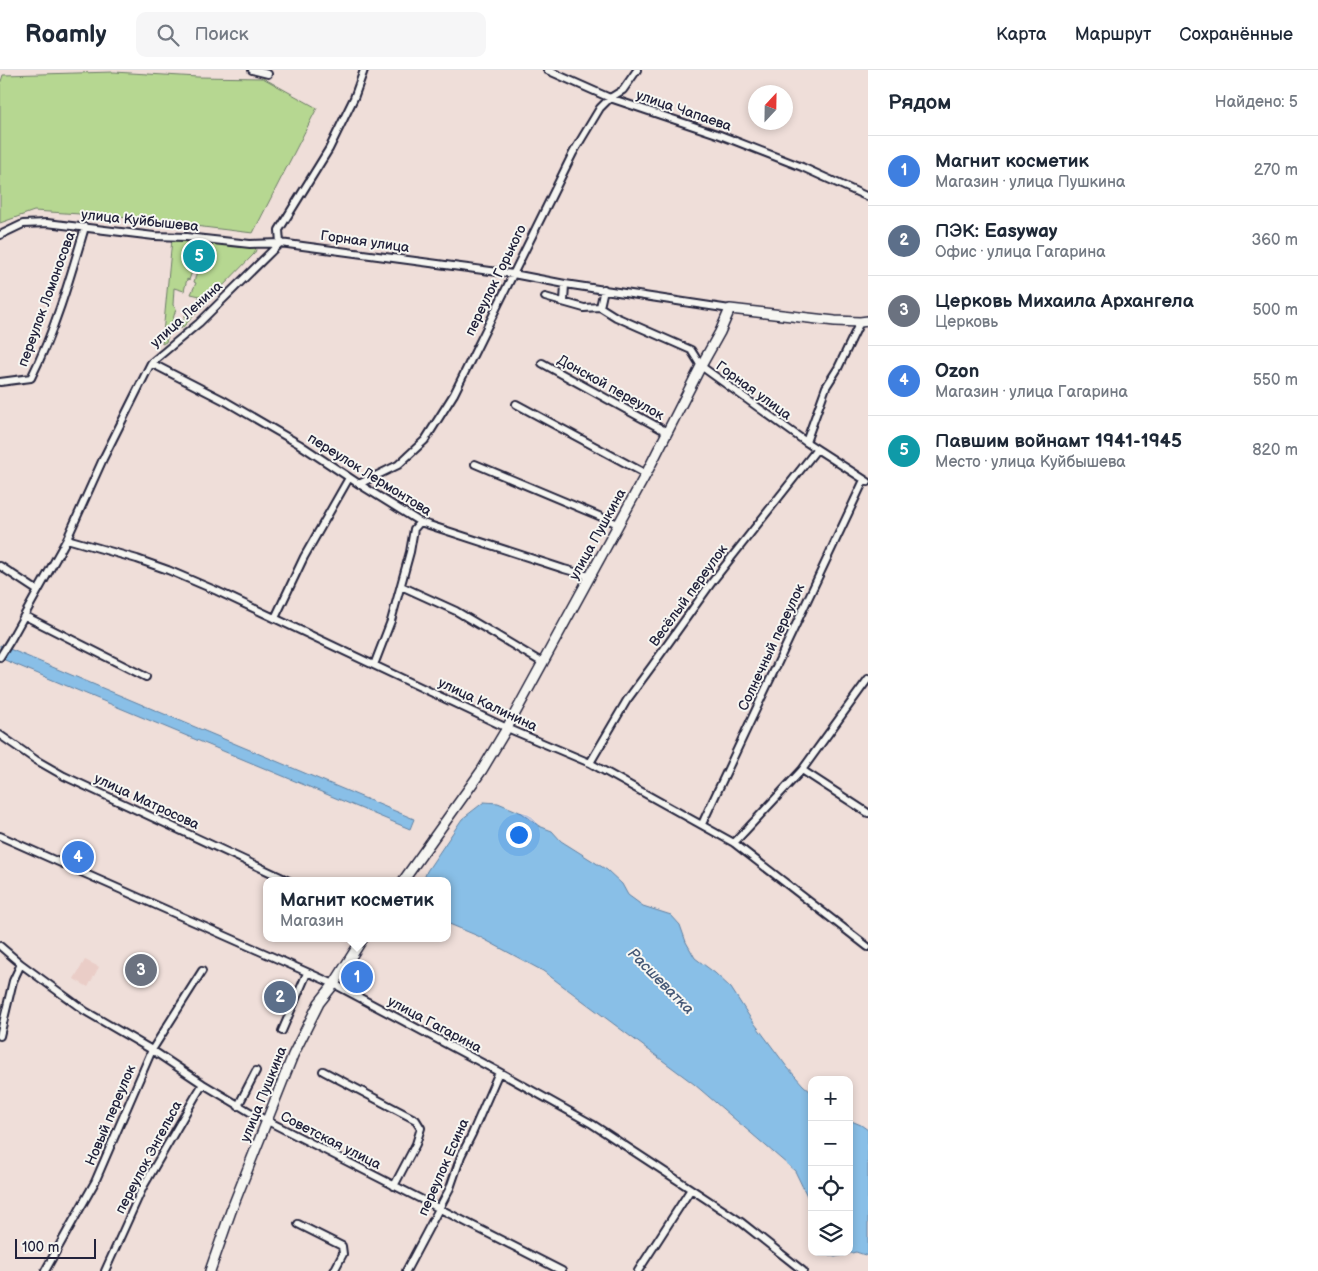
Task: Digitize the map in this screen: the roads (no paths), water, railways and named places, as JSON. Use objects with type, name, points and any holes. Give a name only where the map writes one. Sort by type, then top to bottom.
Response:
[{"type":"main road","points":[[730,309],[835,321],[864,322]]},
{"type":"main road","name":"улица Пушкина","points":[[405,877],[482,770],[507,728],[646,474],[720,332],[730,309]]},
{"type":"main road","name":"улица Пушкина","points":[[210,1271],[231,1211],[293,1055],[319,1003],[334,984],[360,942]]},
{"type":"street","points":[[252,70],[268,74]]},
{"type":"street","points":[[280,243],[279,230],[329,149],[354,98],[364,70]]},
{"type":"street","name":"улица Чапаева","points":[[547,70],[610,98],[720,135],[802,167],[868,197]]},
{"type":"street","name":"переулок Горького","points":[[359,484],[398,465],[425,440],[454,394],[573,153],[600,108],[610,98],[623,90],[637,70]]},
{"type":"street","name":"улица Куйбышева","points":[[0,234],[23,224],[46,223],[154,236],[186,237],[250,244],[280,243]]},
{"type":"street","name":"переулок Ломоносова","points":[[0,382],[31,378],[47,342],[70,278],[85,227]]},
{"type":"street","name":"Горная улица","points":[[280,243],[513,274],[565,284],[730,309]]},
{"type":"street","name":"улица Ленина","points":[[0,657],[67,539],[103,459],[151,363],[199,323],[280,243]]},
{"type":"street","points":[[564,302],[565,284]]},
{"type":"street","points":[[600,307],[604,289]]},
{"type":"street","name":"Горная улица","points":[[544,297],[584,308],[600,307],[616,317],[691,350],[701,366],[816,449],[866,481]]},
{"type":"street","points":[[806,442],[826,387],[864,322]]},
{"type":"street","name":"переулок Лермонтова","points":[[151,363],[225,401],[300,444],[349,478],[420,522],[589,576]]},
{"type":"street","name":"Донской переулок","points":[[542,363],[667,432]]},
{"type":"street","points":[[516,404],[646,474]]},
{"type":"street","name":"Весёлый переулок","points":[[590,763],[627,700],[712,582],[816,449]]},
{"type":"street","points":[[475,464],[618,524]]},
{"type":"street","points":[[275,618],[304,557],[349,478]]},
{"type":"street","name":"Солнечный переулок","points":[[702,824],[866,481]]},
{"type":"street","points":[[374,665],[392,621],[402,586],[414,529],[420,522]]},
{"type":"street","name":"улица Калинина","points":[[67,539],[168,570],[275,618],[507,728],[590,763],[734,843],[868,947]]},
{"type":"street","points":[[0,566],[38,591]]},
{"type":"street","points":[[402,586],[456,611],[543,663]]},
{"type":"street","points":[[25,616],[146,677]]},
{"type":"street","points":[[734,843],[802,770],[868,678]]},
{"type":"street","name":"улица Матросова","points":[[0,735],[36,760],[64,776],[280,877]]},
{"type":"street","points":[[802,770],[868,813]]},
{"type":"street","name":"улица Гагарина","points":[[0,836],[334,984],[499,1072],[592,1124],[741,1222],[803,1271]]},
{"type":"street","name":"Советская улица","points":[[0,946],[21,964],[85,1011],[152,1050],[238,1106],[266,1122],[562,1271]]},
{"type":"street","points":[[0,1036],[12,981],[21,964]]},
{"type":"street","name":"Новый переулок","points":[[45,1271],[95,1182],[152,1050],[202,971]]},
{"type":"street","points":[[282,1031],[307,973]]},
{"type":"street","points":[[323,1070],[416,1120],[421,1128],[416,1144],[394,1186]]},
{"type":"street","points":[[238,1106],[256,1071]]},
{"type":"street","name":"переулок Есина","points":[[406,1271],[450,1188],[461,1156],[499,1072]]},
{"type":"street","name":"переулок Энгельса","points":[[105,1271],[143,1187],[204,1084]]},
{"type":"street","points":[[638,1271],[691,1189]]},
{"type":"street","points":[[298,1224],[342,1246],[343,1254],[334,1271]]},
{"type":"water","points":[[0,645],[414,819],[410,829],[0,658]]},
{"type":"water","name":"Расшеватка","points":[[484,802],[498,803],[522,813],[539,826],[552,831],[561,841],[607,870],[622,884],[628,895],[643,906],[671,915],[680,925],[686,942],[695,958],[731,988],[749,1016],[787,1067],[808,1089],[808,1198],[795,1171],[694,1084],[543,971],[478,936],[451,925],[451,877],[425,877],[462,819]]},
{"type":"water","points":[[853,1122],[868,1130],[868,1256],[853,1253]]},
{"type":"place","name":"Павшим войнамт 1941-1945","points":[[199,256]]},
{"type":"place","name":"Ozon","points":[[78,857]]},
{"type":"place","name":"Церковь Михаила Архангела","points":[[141,970]]},
{"type":"place","name":"Магнит косметик","points":[[357,977]]},
{"type":"place","name":"ПЭК: Easyway","points":[[280,997]]}]
